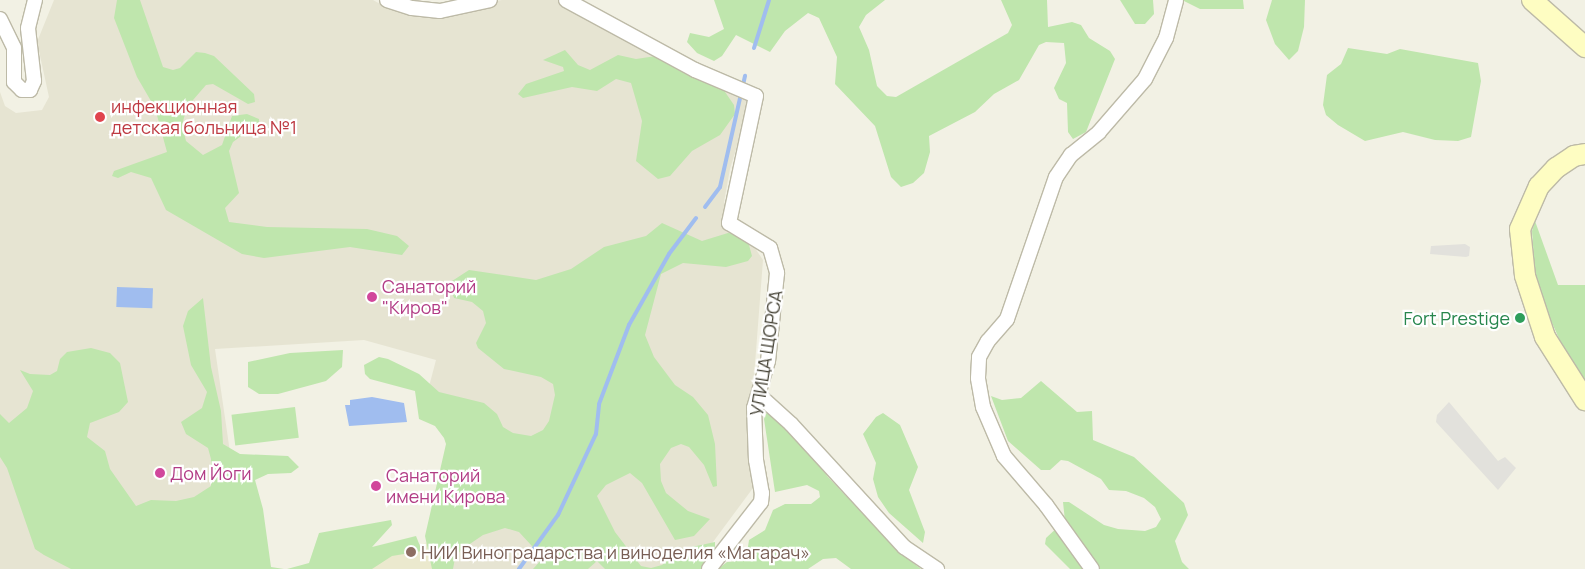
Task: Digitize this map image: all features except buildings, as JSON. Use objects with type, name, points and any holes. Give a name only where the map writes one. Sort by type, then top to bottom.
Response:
[{"type":"street","points":[[0,19],[14,48],[14,82],[22,90],[30,90],[34,82],[28,28],[35,0]]},
{"type":"street","points":[[387,0],[412,8],[440,11],[490,0]]},
{"type":"street","name":"УЛИЦА ЩОРСА","points":[[566,0],[650,48],[756,96],[756,106],[729,223],[764,243],[774,255],[777,272],[768,362],[760,396],[754,408],[756,460],[762,502],[709,569]]},
{"type":"street","points":[[1092,569],[1046,505],[1004,456],[982,407],[978,378],[979,357],[988,341],[1007,319],[1056,177],[1071,156],[1099,132],[1145,79],[1166,38],[1176,0]]},
{"type":"street","points":[[1532,0],[1585,47]]},
{"type":"street","points":[[1585,154],[1574,156],[1556,168],[1539,186],[1520,229],[1525,276],[1545,336],[1585,400]]},
{"type":"street","points":[[760,396],[791,424],[904,547],[937,569]]},
{"type":"shaded area","points":[[54,0],[373,0],[382,5],[424,13],[502,0],[567,0],[751,100],[730,169],[724,202],[763,260],[749,442],[753,488],[693,569],[443,569],[457,405],[426,398],[436,360],[364,340],[215,349],[247,569],[0,569],[0,92],[5,106],[16,113],[42,110],[49,97],[37,42]]},
{"type":"shaded area","points":[[1465,244],[1470,247],[1469,256],[1466,257],[1430,254],[1431,246]]},
{"type":"shaded area","points":[[1449,402],[1498,461],[1505,457],[1516,468],[1498,490],[1436,422],[1437,415]]},
{"type":"shaded area","name":"НИИ Виноградарства и виноделия «Магарач»","points":[[433,541],[440,569],[328,569],[339,563]]},
{"type":"green space","points":[[117,0],[140,0],[163,67],[173,70],[180,68],[196,52],[205,53],[214,56],[254,94],[255,102],[248,104],[213,84],[206,85],[187,107],[182,125],[186,141],[203,155],[222,145],[232,116],[247,114],[259,119],[259,123],[233,142],[229,151],[239,193],[225,208],[229,222],[267,227],[367,229],[397,236],[409,246],[402,255],[350,247],[264,258],[242,254],[166,210],[151,178],[131,172],[118,178],[112,176],[114,171],[167,152],[155,108],[137,77],[114,18]]},
{"type":"green space","points":[[714,0],[885,0],[866,15],[859,27],[869,50],[877,86],[887,96],[896,97],[1008,33],[1012,25],[1001,0],[1047,0],[1048,27],[1072,22],[1081,25],[1089,38],[1110,51],[1115,59],[1086,132],[1073,139],[1068,132],[1067,103],[1059,99],[1054,88],[1066,63],[1064,43],[1046,42],[1039,45],[1019,80],[994,94],[975,112],[929,136],[930,152],[924,173],[913,183],[901,187],[891,177],[875,126],[835,84],[837,57],[819,18],[808,13],[785,31],[770,52],[736,35],[722,56],[714,61],[697,53],[687,42],[690,33],[709,37],[724,29]]},
{"type":"green space","points":[[1120,0],[1153,0],[1154,14],[1145,24],[1135,24]]},
{"type":"green space","points":[[1182,0],[1243,0],[1244,9],[1200,9]]},
{"type":"green space","points":[[1272,0],[1305,0],[1304,27],[1298,51],[1289,60],[1275,44],[1266,20]]},
{"type":"green space","points":[[1348,48],[1387,54],[1400,49],[1478,63],[1481,81],[1471,137],[1458,141],[1435,140],[1403,132],[1365,141],[1338,125],[1326,115],[1323,105],[1327,75],[1341,64]]},
{"type":"green space","points":[[565,50],[578,65],[590,70],[618,55],[636,59],[656,56],[723,89],[734,105],[735,114],[720,135],[692,151],[670,176],[658,179],[636,161],[642,121],[631,83],[616,79],[597,91],[572,87],[523,98],[518,94],[526,84],[564,71],[563,67],[543,60]]},
{"type":"green space","points":[[1535,221],[1558,285],[1585,285],[1585,382],[1561,343],[1536,287],[1532,231]]},
{"type":"green space","points":[[662,223],[702,241],[728,233],[737,234],[749,245],[752,256],[748,261],[726,267],[683,263],[661,274],[645,335],[654,357],[675,385],[693,397],[708,415],[715,444],[717,486],[713,487],[704,465],[689,447],[681,444],[671,448],[660,464],[661,481],[666,493],[688,511],[710,519],[694,536],[675,540],[642,483],[630,473],[606,485],[597,496],[615,532],[641,566],[651,568],[662,565],[682,549],[715,542],[715,553],[705,569],[605,569],[597,561],[588,569],[533,569],[543,558],[519,532],[505,528],[483,535],[461,550],[455,558],[453,569],[432,569],[425,536],[446,444],[444,438],[435,426],[419,419],[415,391],[370,379],[365,374],[364,365],[379,357],[388,359],[419,374],[439,392],[484,403],[497,414],[503,427],[513,433],[531,436],[543,430],[549,421],[555,395],[553,384],[541,377],[504,369],[478,348],[476,343],[486,323],[483,311],[472,302],[454,298],[449,283],[469,270],[536,280],[571,269],[604,247],[646,236]]},
{"type":"green space","points":[[203,298],[211,367],[221,411],[223,444],[240,454],[288,456],[299,467],[291,473],[268,474],[255,480],[263,509],[271,567],[284,569],[71,569],[44,555],[35,549],[7,468],[0,457],[0,414],[9,423],[27,408],[33,391],[20,370],[30,374],[50,375],[57,371],[60,359],[67,352],[91,348],[110,353],[120,363],[128,402],[119,412],[90,423],[87,437],[105,451],[110,469],[136,506],[151,500],[176,501],[194,497],[211,486],[211,459],[208,448],[186,434],[181,422],[202,408],[207,392],[191,365],[183,326],[188,311]]},
{"type":"green space","points":[[343,350],[342,367],[326,381],[278,394],[259,394],[248,387],[248,362],[290,353]]},
{"type":"green space","points":[[1041,381],[1077,412],[1092,411],[1093,440],[1134,457],[1184,503],[1188,515],[1175,541],[1182,562],[1189,569],[1070,569],[1045,544],[1046,538],[1060,525],[1082,542],[1065,521],[1063,502],[1069,502],[1104,525],[1118,529],[1145,531],[1156,527],[1161,519],[1155,507],[1144,498],[1126,491],[1109,490],[1101,479],[1068,461],[1061,460],[1050,470],[1041,470],[1008,441],[991,396],[1002,400],[1021,398]]},
{"type":"green space","points":[[295,407],[299,438],[235,446],[231,415]]},
{"type":"green space","points":[[767,412],[788,426],[828,477],[899,552],[921,569],[851,569],[836,558],[823,559],[808,569],[718,569],[727,562],[746,560],[749,540],[765,530],[773,510],[785,504],[811,504],[820,497],[819,491],[807,485],[775,492],[764,419]]},
{"type":"green space","points":[[883,413],[900,425],[918,467],[909,490],[925,532],[923,543],[889,513],[878,497],[873,479],[876,463],[863,434],[876,417]]},
{"type":"green space","points":[[391,520],[392,525],[372,547],[416,536],[422,551],[392,556],[372,569],[287,569],[309,563],[319,533]]},
{"type":"water","points":[[117,287],[153,288],[152,308],[116,307]]},
{"type":"water","points":[[372,397],[404,403],[407,422],[349,426],[345,405],[350,405],[350,400]]},
{"type":"waterway","points":[[754,48],[769,0]]},
{"type":"waterway","points":[[705,207],[720,187],[745,76]]},
{"type":"waterway","points":[[519,569],[558,515],[596,434],[599,404],[629,325],[669,254],[696,218]]},
{"type":"place","name":"инфекционная детская больница №1","points":[[100,117]]},
{"type":"place","name":"Санаторий \"Киров\"","points":[[372,297]]},
{"type":"place","name":"Fort Prestige","points":[[1520,318]]},
{"type":"place","name":"Дом Йоги","points":[[160,473]]},
{"type":"place","name":"Санаторий имени Кирова","points":[[376,486]]},
{"type":"place","name":"НИИ Виноградарства и виноделия «Магарач»","points":[[411,552]]}]
